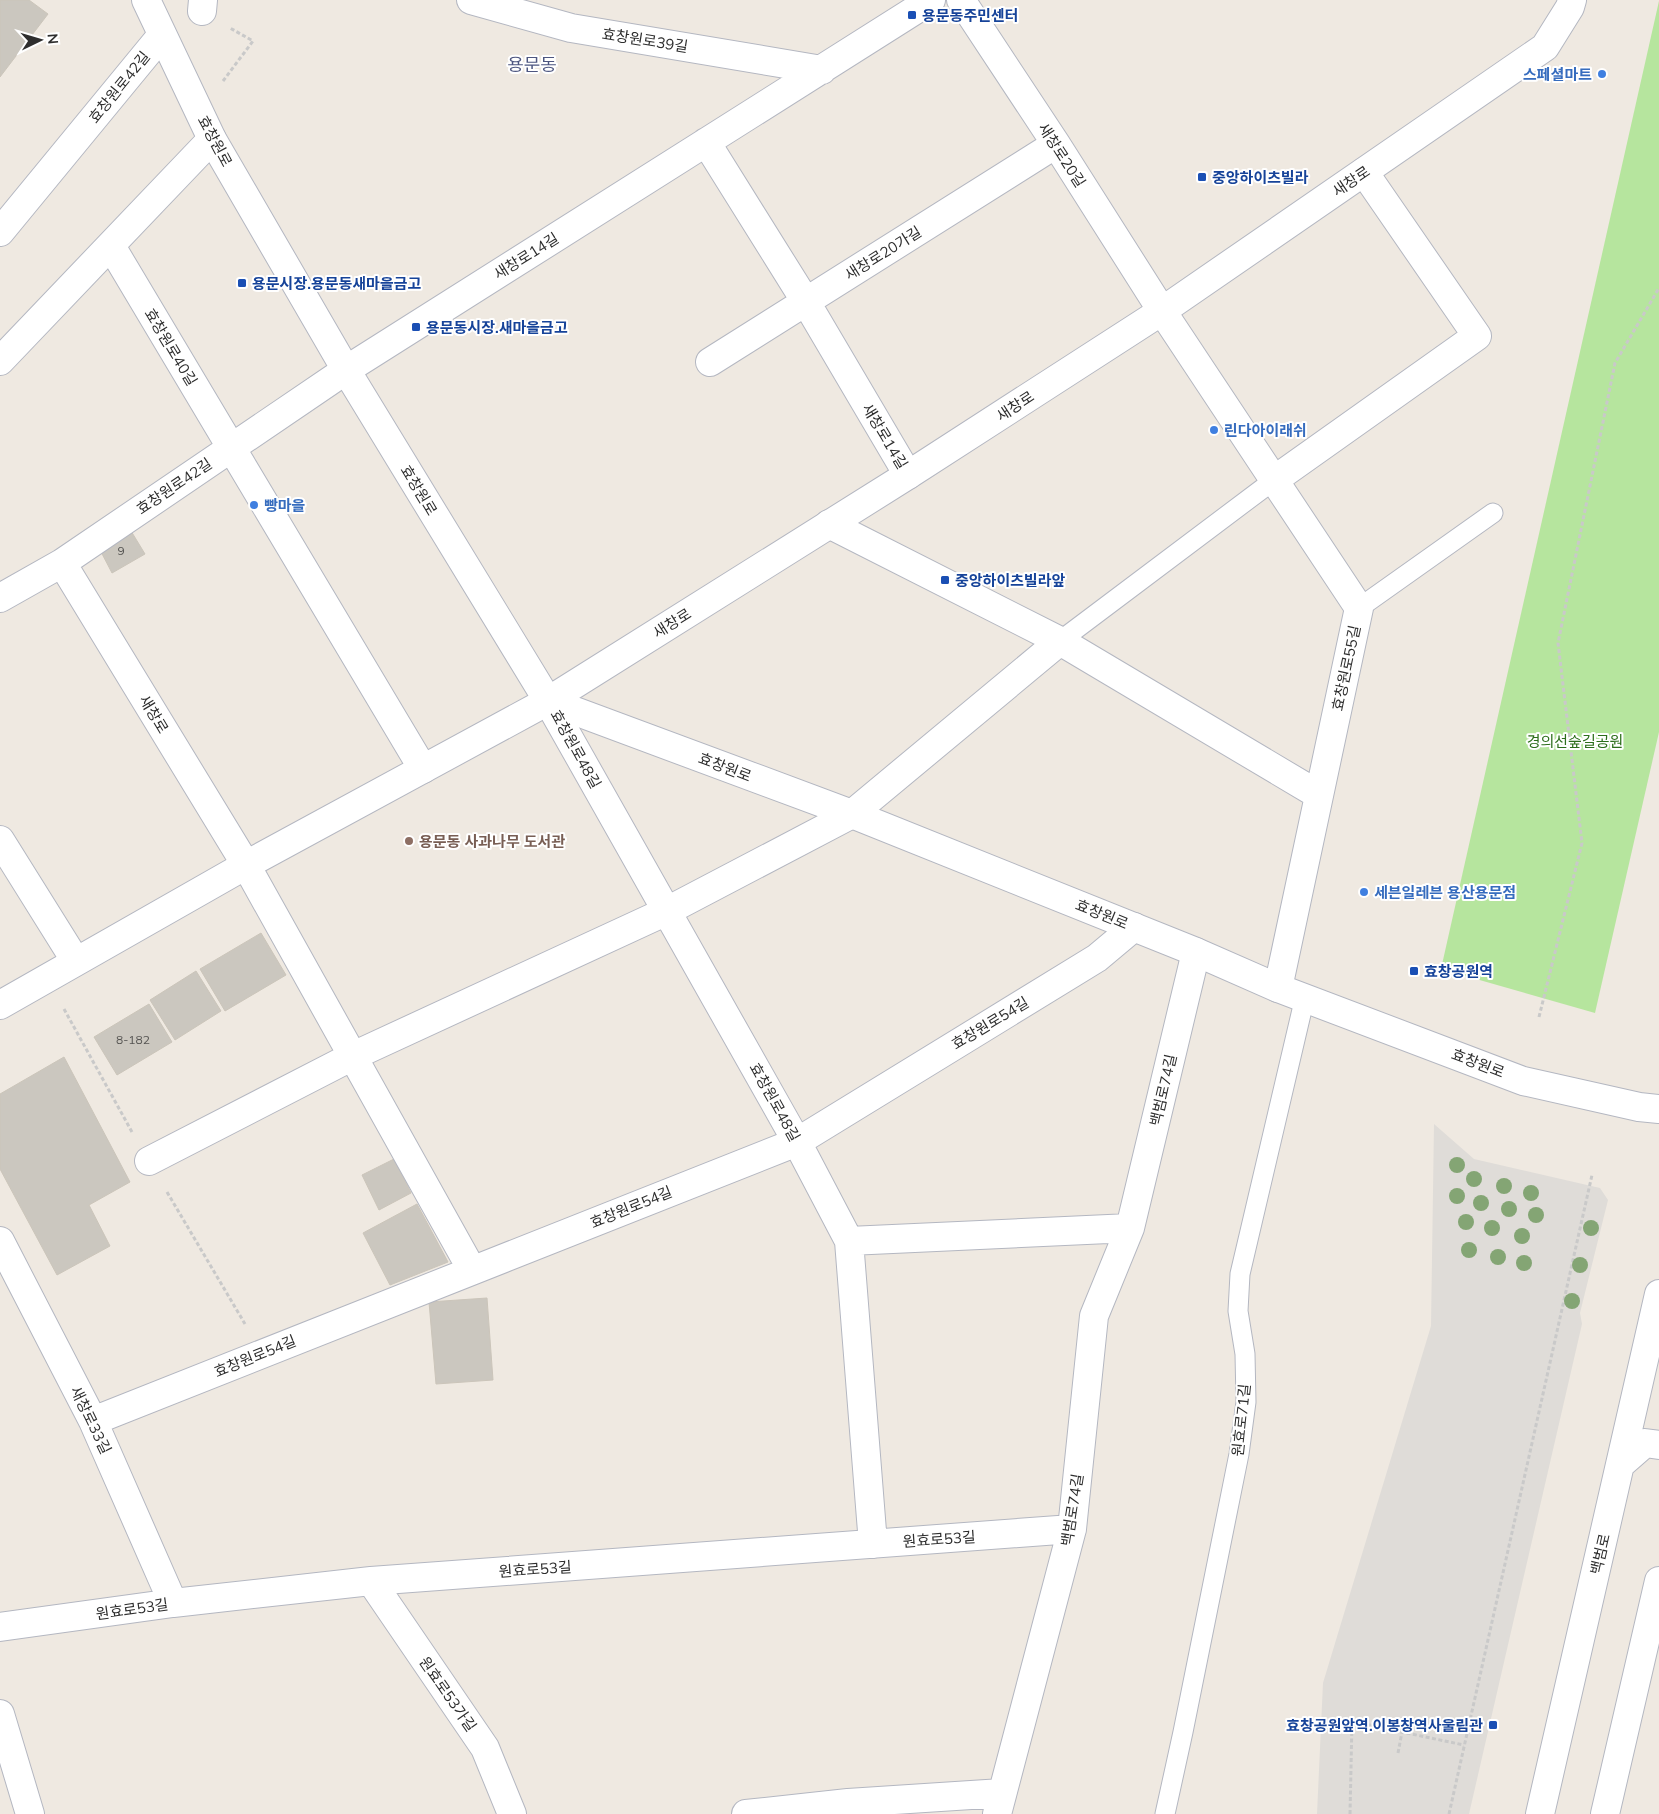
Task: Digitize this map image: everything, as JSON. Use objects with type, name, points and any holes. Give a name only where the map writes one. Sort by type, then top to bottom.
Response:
[{"type":"street","name":"효창원로","points":[[146,0],[212,139],[346,370],[548,701],[852,814],[1196,952],[1278,988],[1523,1081],[1659,1110]]},
{"type":"street","name":"효창원로39길","points":[[471,0],[570,28],[822,70]]},
{"type":"street","name":"새창로14길","points":[[346,370],[931,0]]},
{"type":"street","name":"새창로20길","points":[[961,0],[1056,144],[1162,311]]},
{"type":"street","name":"새창로","points":[[0,1005],[76,960],[246,865],[548,701],[908,475],[1162,311],[1545,47],[1570,7],[1572,0]]},
{"type":"street","name":"효창원로42길","points":[[0,232],[162,35]]},
{"type":"street","points":[[0,362],[212,139]]},
{"type":"street","name":"새창로14길","points":[[706,142],[806,302],[908,475]]},
{"type":"street","name":"새창로20가길","points":[[710,362],[1056,144]]},
{"type":"street","points":[[1274,480],[1477,336],[1364,172]]},
{"type":"street","name":"효창원로40길","points":[[110,246],[232,447]]},
{"type":"street","name":"효창원로55길","points":[[1162,311],[1359,608],[1278,988]]},
{"type":"street","name":"효창원로42길","points":[[0,598],[62,563],[346,370]]},
{"type":"street","points":[[232,447],[423,769]]},
{"type":"street","points":[[829,524],[1060,641],[1319,795]]},
{"type":"street","name":"새창로","points":[[62,563],[246,865]]},
{"type":"street","points":[[149,1162],[353,1056],[667,911],[852,814],[1060,641]]},
{"type":"street","name":"효창원로48길","points":[[548,701],[797,1142],[849,1242],[873,1544]]},
{"type":"street","points":[[0,840],[76,960]]},
{"type":"street","points":[[246,865],[472,1270]]},
{"type":"street","name":"효창원로54길","points":[[94,1421],[797,1142],[1097,958],[1134,927]]},
{"type":"street","name":"백범로74길","points":[[746,1814],[848,1804],[1000,1803],[1072,1529],[1094,1316],[1130,1228],[1196,952]]},
{"type":"street","points":[[849,1242],[1130,1228]]},
{"type":"street","name":"새창로33길","points":[[0,1242],[94,1421],[173,1603]]},
{"type":"street","name":"백범로","points":[[1540,1814],[1659,1294]]},
{"type":"street","points":[[1621,1464],[1645,1443],[1659,1445]]},
{"type":"street","name":"원효로53길","points":[[0,1627],[173,1603],[371,1581],[1072,1529]]},
{"type":"street","name":"원효로53가길","points":[[371,1581],[485,1748],[512,1814]]},
{"type":"street","points":[[1605,1814],[1659,1581]]},
{"type":"street","points":[[0,1714],[30,1814]]},
{"type":"lane","points":[[1060,641],[1274,480]]},
{"type":"lane","points":[[1359,608],[1493,513]]},
{"type":"lane","name":"원효로71길","points":[[1165,1814],[1240,1446],[1246,1402],[1245,1354],[1238,1311],[1240,1274],[1305,997]]},
{"type":"path","points":[[200,112],[253,41],[202,5]]},
{"type":"path","points":[[1539,1018],[1582,843],[1558,643],[1615,363],[1659,288]]},
{"type":"path","points":[[1449,1814],[1592,1175]]},
{"type":"path","points":[[1350,1814],[1352,1721],[1464,1745]]},
{"type":"path","points":[[1398,1753],[1402,1732]]},
{"type":"green space","name":"경의선숲길공원","points":[[1659,1],[1659,732],[1595,1013],[1441,969]]},
{"type":"shaded area","points":[[1434,1124],[1474,1159],[1600,1188],[1608,1200],[1580,1313],[1582,1324],[1469,1814],[1317,1814],[1323,1683],[1431,1326]]},
{"type":"building","points":[[0,0],[29,0],[48,14],[0,77]]},
{"type":"building","points":[[128,526],[145,554],[112,573],[98,546]]},
{"type":"building","points":[[261,933],[286,975],[225,1011],[200,969]]},
{"type":"building","points":[[196,971],[221,1011],[175,1040],[150,1000]]},
{"type":"building","points":[[149,1004],[172,1042],[117,1075],[94,1037]]},
{"type":"building","points":[[64,1057],[130,1182],[89,1205],[110,1246],[57,1275],[0,1169],[0,1094]]},
{"type":"building","points":[[394,1159],[411,1193],[379,1210],[362,1175]]},
{"type":"building","points":[[417,1204],[448,1262],[390,1285],[363,1233]]},
{"type":"building","points":[[487,1298],[493,1380],[436,1384],[429,1302]]},
{"type":"place","name":"용문동주민센터","points":[[912,15]]},
{"type":"place","name":"스페셜마트","points":[[1602,74]]},
{"type":"place","name":"중앙하이츠빌라","points":[[1202,177]]},
{"type":"place","name":"용문시장.용문동새마을금고","points":[[242,283]]},
{"type":"place","name":"용문동시장.새마을금고","points":[[416,327]]},
{"type":"place","name":"린다아이래쉬","points":[[1214,430]]},
{"type":"place","name":"빵마을","points":[[254,505]]},
{"type":"place","name":"중앙하이츠빌라앞","points":[[945,580]]},
{"type":"place","name":"용문동 사과나무 도서관","points":[[409,841]]},
{"type":"place","name":"세븐일레븐 용산용문점","points":[[1364,892]]},
{"type":"place","name":"효창공원역","points":[[1414,971]]},
{"type":"place","name":"효창공원앞역.이봉창역사울림관","points":[[1493,1725]]},
{"type":"district","name":"용문동","points":[[532,64]]}]
